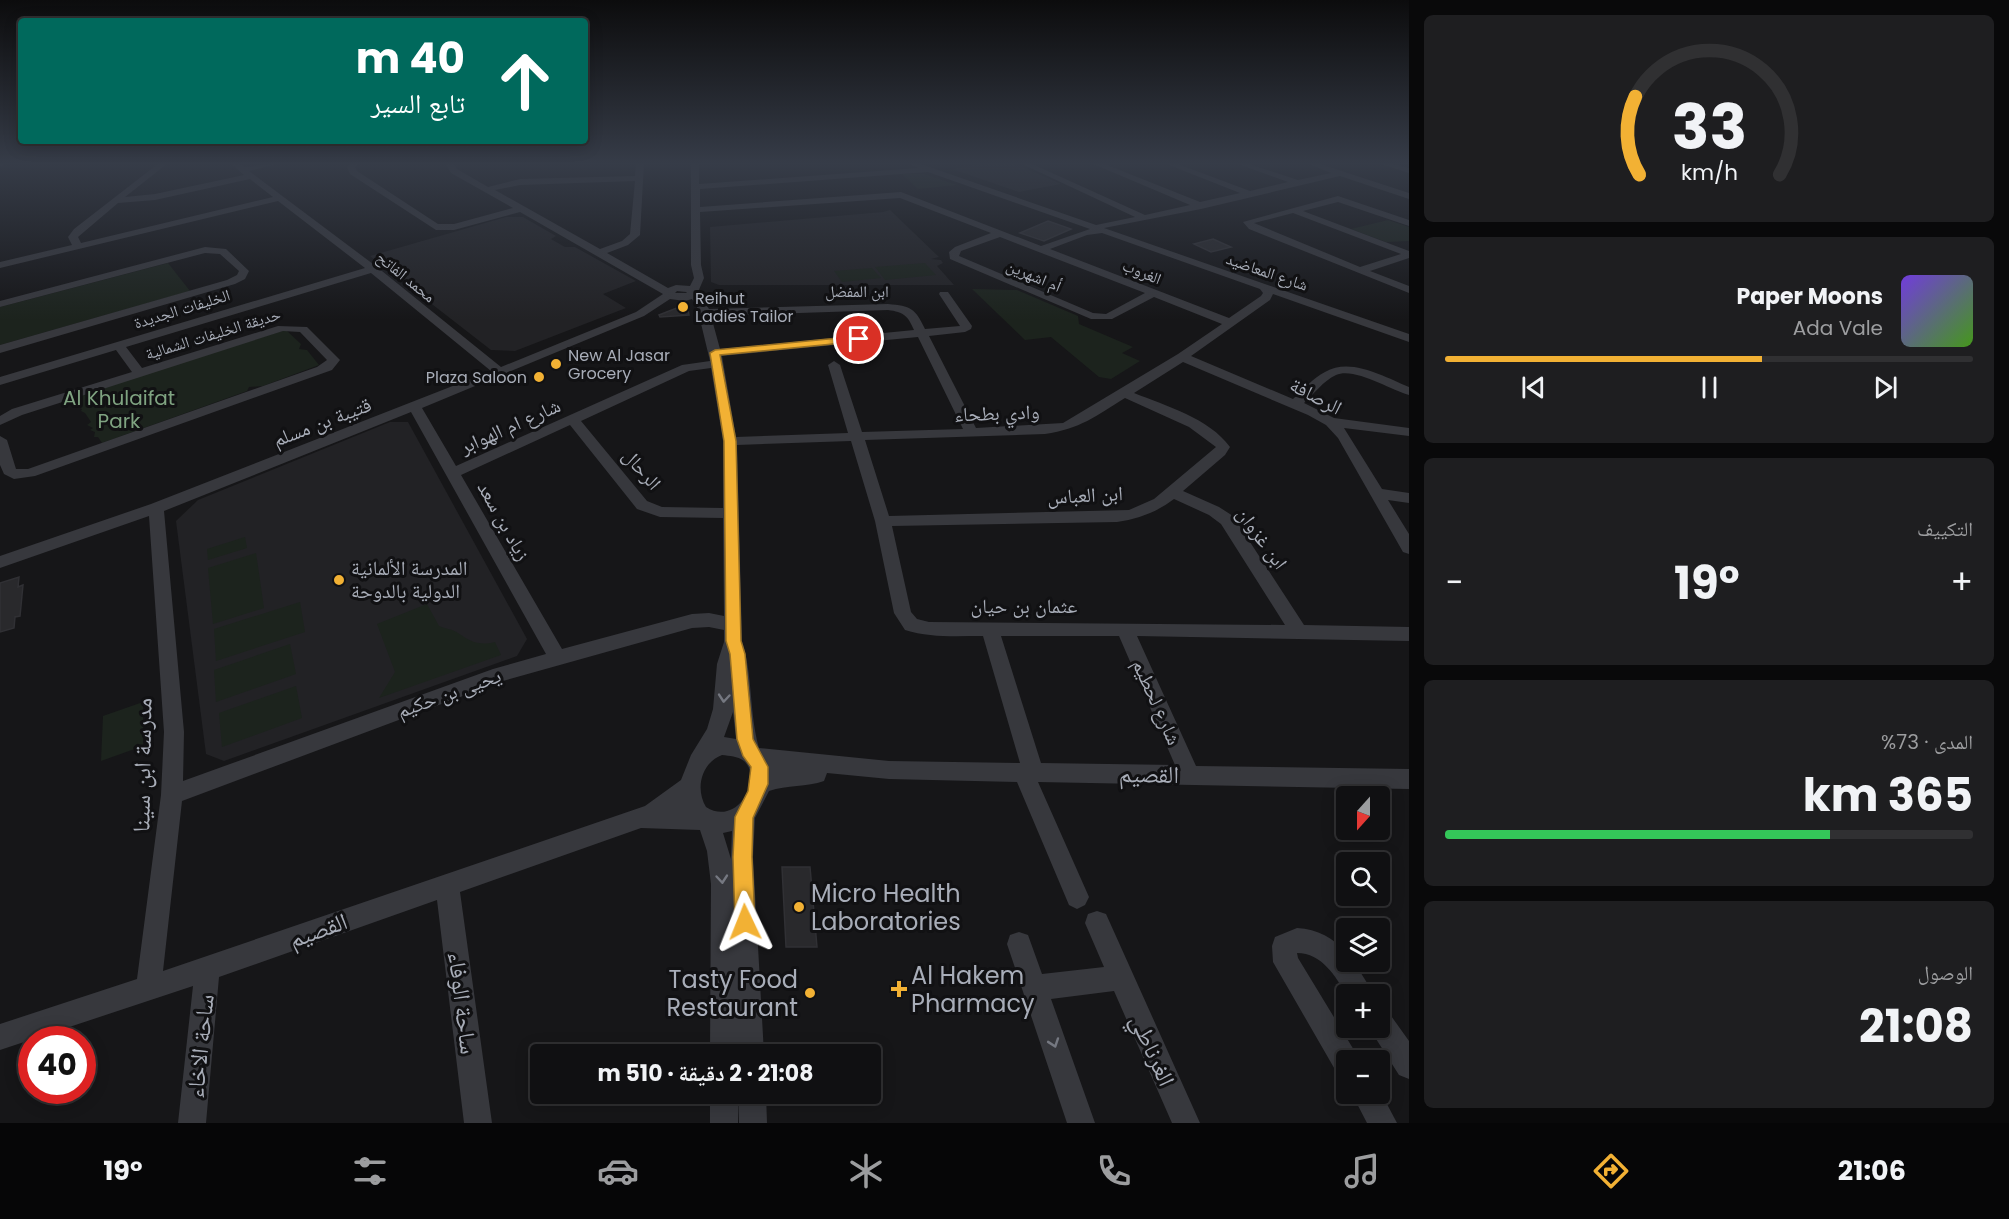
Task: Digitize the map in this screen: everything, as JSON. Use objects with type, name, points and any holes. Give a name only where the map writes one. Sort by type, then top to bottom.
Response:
[{"type":"street","points":[[78,246],[74,237],[77,231],[97,215]]},
{"type":"street","points":[[0,265],[206,215]]},
{"type":"street","name":"محمد الفاتح","points":[[302,215],[373,269],[500,372]]},
{"type":"street","points":[[419,215],[436,227],[454,227],[497,215]]},
{"type":"street","points":[[531,215],[599,254],[651,281],[681,293],[696,303],[703,312],[716,359],[730,441],[733,633],[738,654],[743,728],[760,767],[759,784],[744,817],[742,857],[750,1044]]},
{"type":"street","points":[[599,254],[625,243],[635,235],[637,215]]},
{"type":"street","points":[[681,293],[699,278],[696,215]]},
{"type":"street","name":"الغروب","points":[[956,215],[1233,322]]},
{"type":"street","name":"شارع المعاضيد","points":[[1051,215],[1085,228],[1119,228],[1409,332]]},
{"type":"street","name":"شارع المعاضيد","points":[[1065,215],[1409,338]]},
{"type":"street","points":[[1139,215],[1145,218]]},
{"type":"street","points":[[1119,228],[1157,215]]},
{"type":"street","points":[[1270,215],[1251,220],[1248,224],[1409,290]]},
{"type":"street","points":[[1307,215],[1409,254]]},
{"type":"street","points":[[1386,215],[1409,223]]},
{"type":"street","points":[[1042,249],[1085,228]]},
{"type":"street","name":"أم اشهرين","points":[[1001,232],[958,249],[954,252],[954,257],[1091,316],[1108,316],[1154,293]]},
{"type":"street","points":[[0,304],[205,250],[223,251],[244,271],[241,277],[182,311],[0,349]]},
{"type":"street","points":[[1361,270],[1409,254]]},
{"type":"street","name":"الخليفات الجديدة","points":[[0,381],[119,345],[182,311],[373,269]]},
{"type":"street","name":"وادي بطحاء","points":[[730,441],[1045,430],[1065,427],[1182,357],[1233,322],[1266,298],[1268,293],[1265,288]]},
{"type":"street","name":"قتيبة بن مسلم","points":[[0,562],[156,508],[616,325],[681,293]]},
{"type":"street","name":"شارع ام الهوابر","points":[[453,473],[686,368],[716,359],[966,328],[944,294]]},
{"type":"street","name":"وادي بطحاء","points":[[1233,322],[1274,301],[1297,299]]},
{"type":"street","name":"ابن المفضل","points":[[703,312],[897,307],[911,312],[972,433]]},
{"type":"street","name":"حديقة الخليفات الشمالية","points":[[0,421],[17,412],[289,327],[303,329],[334,360],[328,368],[30,473],[14,474],[9,471],[0,440]]},
{"type":"street","name":"حديقة الخليفات الشمالية","points":[[119,345],[140,373]]},
{"type":"street","name":"الرصافة","points":[[1182,357],[1295,404],[1330,422],[1344,436],[1409,548]]},
{"type":"street","name":"عثمان بن حيان","points":[[834,365],[883,521],[903,613],[911,625],[929,629],[1125,629],[1409,634]]},
{"type":"street","points":[[1295,404],[1331,373],[1340,369],[1355,371],[1409,391]]},
{"type":"street","name":"ابن العباس","points":[[883,521],[1117,517],[1148,509],[1172,492],[1223,447],[1220,441],[1207,431],[1124,393]]},
{"type":"street","name":"زياد بن سعد","points":[[414,406],[557,657]]},
{"type":"street","name":"الرحال","points":[[573,420],[642,505],[660,512],[732,513]]},
{"type":"street","points":[[1330,422],[1409,432]]},
{"type":"street","name":"ابن غزوان","points":[[1172,492],[1215,511],[1227,520],[1298,631]]},
{"type":"street","points":[[1378,494],[1409,498]]},
{"type":"street","name":"مدرسة ابن سينا","points":[[149,986],[172,795],[174,732],[156,508]]},
{"type":"street","name":"يحيى بن حكيم","points":[[172,795],[500,674],[557,657],[692,621],[709,620],[733,633]]},
{"type":"street","points":[[990,629],[1028,772],[1077,897]]},
{"type":"street","name":"شارع لحطيم","points":[[1125,629],[1190,775]]},
{"type":"street","points":[[724,1044],[723,885],[718,851],[706,821],[691,804],[690,785],[721,722],[726,660],[733,633]]},
{"type":"street","points":[[704,754],[722,746],[734,746],[752,753]]},
{"type":"street","name":"القصيم","points":[[752,753],[798,764],[862,766],[889,770]]},
{"type":"street","name":"القصيم","points":[[759,784],[800,774],[889,770],[1409,779]]},
{"type":"street","name":"القصيم","points":[[0,1037],[149,986],[207,969],[635,820],[665,806],[690,785]]},
{"type":"street","points":[[706,821],[726,824],[744,817]]},
{"type":"street","name":"القصيم","points":[[635,820],[706,821]]},
{"type":"street","name":"ساحة الوفاء","points":[[447,884],[478,1123]]},
{"type":"street","name":"الغرناطي","points":[[1097,923],[1186,1123]]},
{"type":"street","points":[[1339,1050],[1286,962],[1284,946],[1294,940],[1317,944],[1328,950],[1339,961],[1355,984]]},
{"type":"street","points":[[1019,944],[1081,1123]]},
{"type":"street","name":"ساحة الاخاء","points":[[192,1123],[207,969]]},
{"type":"street","points":[[1035,988],[1121,977]]},
{"type":"street","points":[[1390,1037],[1409,1065]]},
{"type":"street","points":[[724,1104],[724,1123]]},
{"type":"street","points":[[752,1104],[753,1123]]},
{"type":"street","points":[[1372,1104],[1383,1123]]},
{"type":"shaded area","points":[[844,215],[896,215],[939,257],[931,259],[941,260],[943,263],[937,266],[954,285],[719,285],[711,282],[710,227]]},
{"type":"shaded area","points":[[506,217],[523,217],[556,236],[551,239],[565,247],[575,247],[636,281],[603,294],[626,308],[515,351],[491,350],[370,256]]},
{"type":"shaded area","name":"المدرسة الألمانية الدولية بالدوحة","points":[[390,422],[408,422],[527,639],[517,656],[224,761],[206,754],[176,521],[198,500]]},
{"type":"green space","points":[[1388,220],[1409,227],[1409,241],[1386,242],[1351,229]]},
{"type":"green space","points":[[168,263],[190,291],[0,345],[0,307]]},
{"type":"green space","points":[[925,263],[936,275],[885,280],[875,267]]},
{"type":"green space","points":[[872,268],[881,278],[842,282],[834,271]]},
{"type":"green space","points":[[972,289],[1017,290],[1078,316],[1079,324],[1133,347],[1122,353],[1140,361],[1111,379],[1099,377],[1051,337],[1025,340]]},
{"type":"green space","name":"Al Khulaifat Park","points":[[287,331],[301,344],[299,349],[307,350],[319,365],[263,386],[249,387],[247,391],[102,443],[98,437],[94,437],[95,432],[90,430],[93,428],[87,425],[91,422],[78,407],[80,405],[76,403],[78,401],[74,399],[76,396]]},
{"type":"green space","points":[[245,537],[247,548],[208,560],[207,549]]},
{"type":"green space","points":[[256,553],[264,608],[213,624],[208,568]]},
{"type":"green space","points":[[300,602],[305,632],[216,661],[214,629]]},
{"type":"green space","points":[[427,604],[439,626],[475,642],[484,644],[495,642],[501,655],[379,698],[395,672],[377,624]]},
{"type":"green space","points":[[290,644],[296,674],[216,702],[214,670]]},
{"type":"green space","points":[[296,686],[302,718],[222,747],[219,713]]},
{"type":"green space","points":[[143,702],[143,746],[101,761],[103,716]]},
{"type":"building","points":[[1048,221],[1071,229],[1044,241],[1020,233]]},
{"type":"building","points":[[1213,239],[1231,247],[1211,252],[1194,244]]},
{"type":"building","points":[[687,304],[689,315],[660,317],[659,315]]},
{"type":"building","points":[[19,577],[18,587],[23,585],[20,616],[15,617],[14,628],[0,632],[0,583]]},
{"type":"building","name":"Micro Health Laboratories","points":[[782,867],[810,867],[817,947],[786,947]]},
{"type":"place","name":"Reihut Ladies Tailor","points":[[683,307]]},
{"type":"place","name":"New Al Jasar Grocery","points":[[556,364]]},
{"type":"place","name":"Plaza Saloon","points":[[539,377]]},
{"type":"place","name":"المدرسة الألمانية الدولية بالدوحة","points":[[339,580]]},
{"type":"place","name":"Micro Health Laboratories","points":[[799,907]]},
{"type":"place","name":"Al Hakem Pharmacy","points":[[899,989]]},
{"type":"place","name":"Tasty Food Restaurant","points":[[810,993]]},
{"type":"route","points":[[745,922],[742,857],[744,817],[756,794],[760,767],[745,739],[738,654],[733,641],[730,441],[715,353],[859,339]]}]
